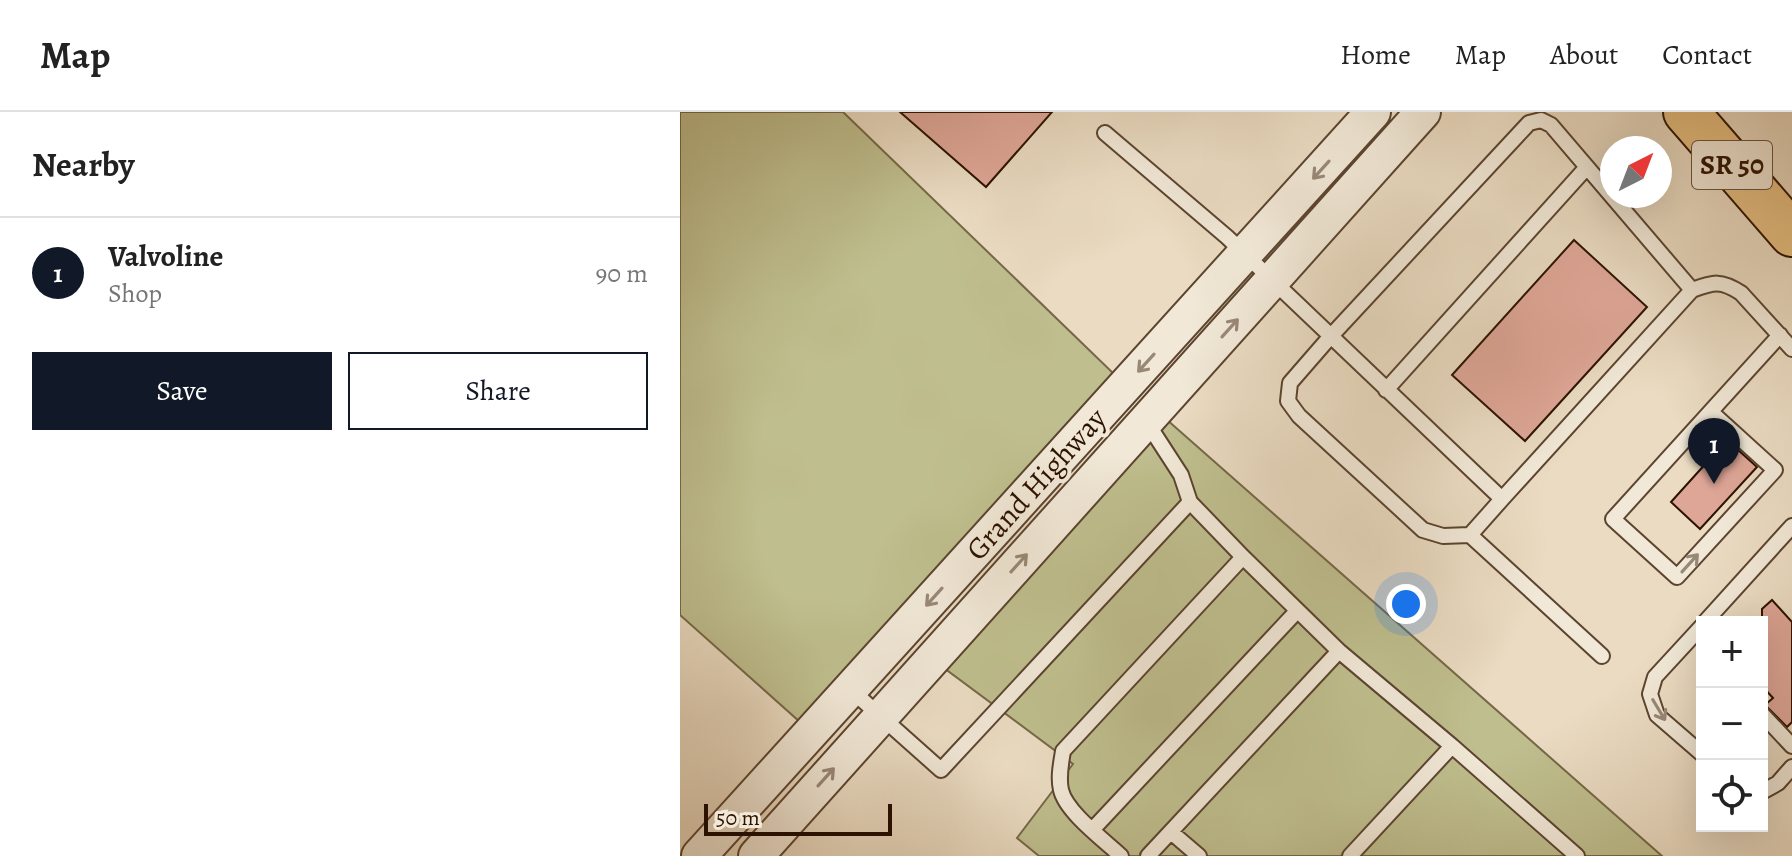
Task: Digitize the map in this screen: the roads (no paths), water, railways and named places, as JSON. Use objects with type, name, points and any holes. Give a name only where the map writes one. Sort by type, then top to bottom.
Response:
[{"type":"highway","name":"SR 50","points":[[1686,112],[1792,234]]},
{"type":"street","name":"Grand Highway","points":[[699,856],[1373,112]]},
{"type":"street","name":"Grand Highway","points":[[756,856],[1423,112]]},
{"type":"lane","points":[[1602,656],[1470,535],[1443,536],[1423,530],[1299,416],[1288,401],[1290,383],[1529,123],[1541,120],[1551,125],[1692,290]]},
{"type":"lane","points":[[1105,133],[1245,254],[1502,499]]},
{"type":"lane","points":[[1386,390],[1587,167]]},
{"type":"lane","points":[[1470,535],[1692,290],[1708,284],[1731,286],[1792,349]]},
{"type":"lane","points":[[1711,412],[1775,470],[1677,577],[1613,519],[1780,335]]},
{"type":"lane","points":[[1146,421],[1181,475],[1190,502],[1243,557],[1339,651],[1577,856]]},
{"type":"lane","points":[[850,689],[941,770],[1190,502]]},
{"type":"lane","points":[[1715,616],[1792,526]]},
{"type":"lane","points":[[1121,856],[1072,810],[1061,792],[1059,775],[1063,751],[1243,557]]},
{"type":"lane","points":[[1093,829],[1297,611]]},
{"type":"lane","points":[[1696,637],[1655,677],[1650,694],[1657,715],[1696,749]]},
{"type":"lane","points":[[1148,856],[1339,651]]},
{"type":"lane","points":[[1768,720],[1792,746]]},
{"type":"lane","points":[[1350,856],[1452,746]]},
{"type":"lane","points":[[1768,789],[1778,783],[1792,767]]},
{"type":"lane","points":[[1171,832],[1199,856]]},
{"type":"place","name":"Valvoline","points":[[1714,484]]}]
